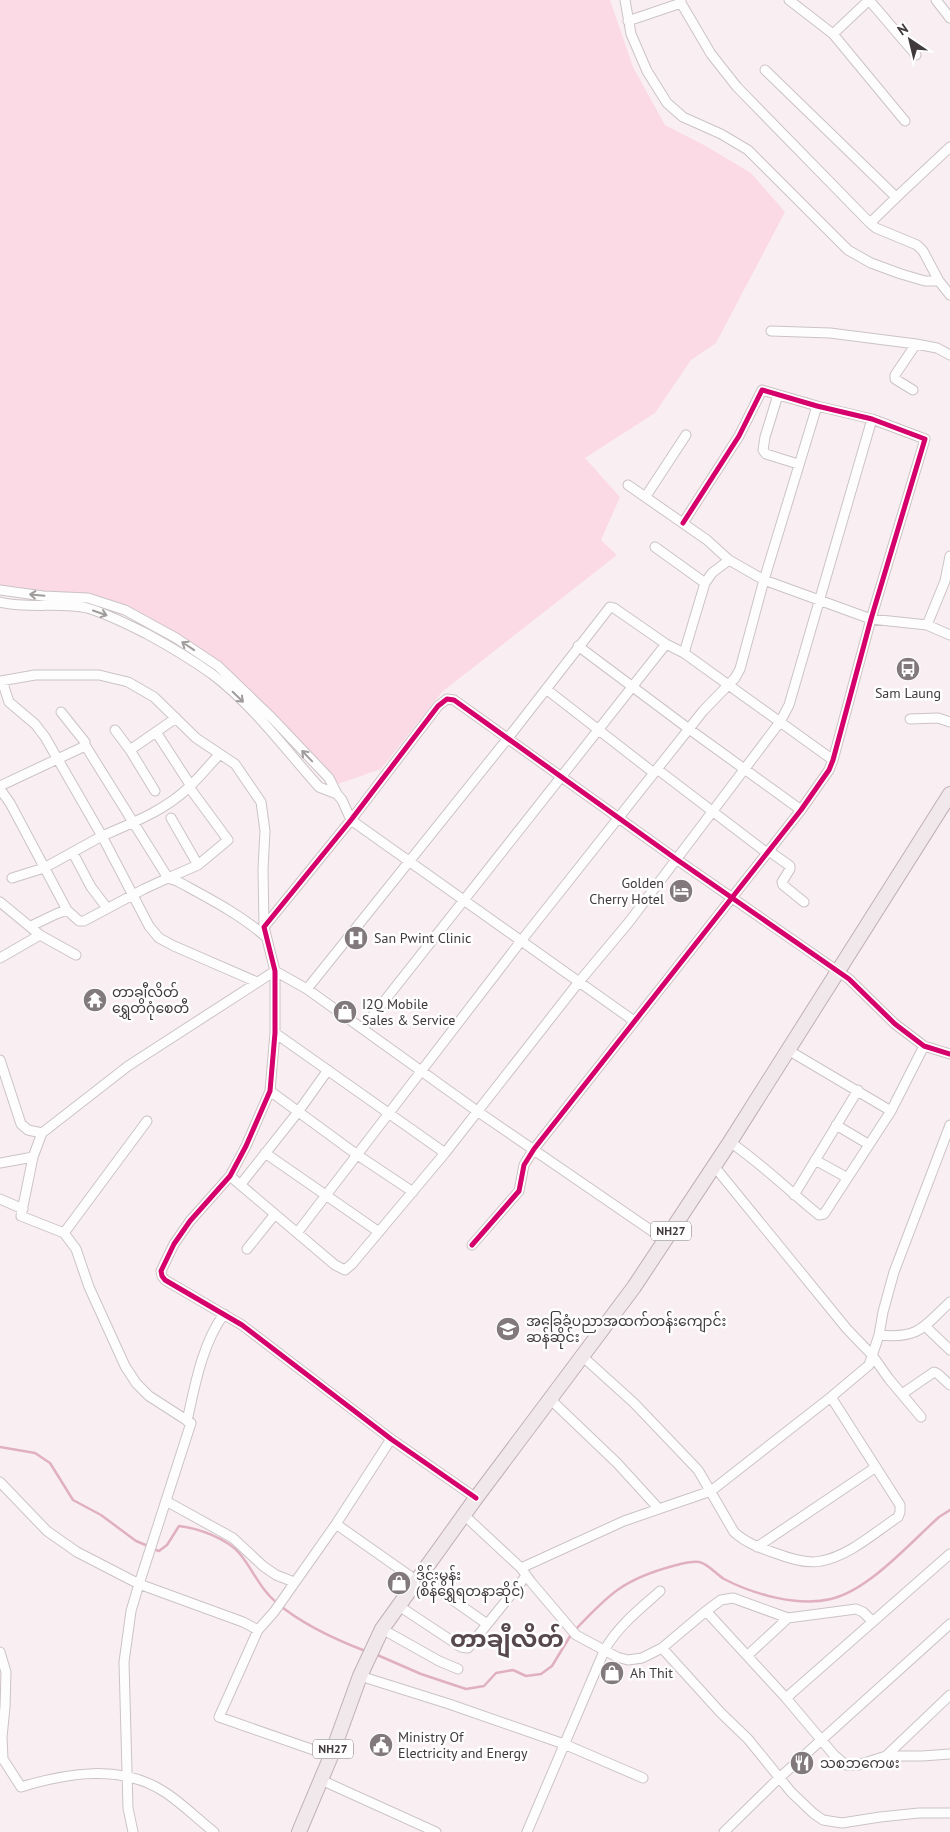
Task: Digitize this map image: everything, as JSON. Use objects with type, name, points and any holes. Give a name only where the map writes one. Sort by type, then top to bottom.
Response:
[{"type":"main road","name":"NH27","points":[[299,1832],[322,1780],[362,1670],[382,1628],[476,1498],[634,1287],[730,1142],[950,794]]},
{"type":"street","points":[[624,0],[631,34],[647,71],[667,103],[683,117],[722,134],[748,150],[848,250],[871,263],[901,274],[925,281],[939,281]]},
{"type":"street","points":[[789,0],[833,34],[905,121]]},
{"type":"street","points":[[833,34],[869,0],[916,55]]},
{"type":"street","points":[[936,0],[950,18]]},
{"type":"street","points":[[628,21],[681,2],[711,54],[737,88],[870,223],[876,228],[917,246],[923,251],[939,281],[950,295]]},
{"type":"street","points":[[765,70],[896,197]]},
{"type":"street","points":[[870,223],[950,148]]},
{"type":"street","points":[[771,331],[830,333],[916,344],[937,348],[950,355]]},
{"type":"street","points":[[913,390],[895,379],[895,375],[916,344]]},
{"type":"street","points":[[472,1246],[519,1191],[524,1165],[534,1150],[801,810],[829,770],[871,619],[925,441],[923,438],[872,419],[762,390],[739,436],[683,523]]},
{"type":"street","points":[[778,395],[765,436],[763,450],[766,454],[798,464]]},
{"type":"street","points":[[297,1233],[521,941],[689,729],[735,678],[740,668],[798,464],[817,406]]},
{"type":"street","points":[[230,1176],[297,1233],[345,1270],[413,1192],[578,982],[628,922],[780,722],[789,705],[872,419]]},
{"type":"street","points":[[646,496],[686,435]]},
{"type":"street","points":[[628,485],[683,523],[722,552],[729,560],[764,580],[871,619],[927,625],[950,635]]},
{"type":"street","points":[[655,547],[705,583]]},
{"type":"street","points":[[927,625],[945,581],[950,556]]},
{"type":"street","points":[[684,654],[705,583],[712,573],[729,560]]},
{"type":"street","points":[[0,590],[43,596],[88,598],[125,610],[176,638],[218,666],[249,695],[329,778],[351,820],[634,1021]]},
{"type":"street","points":[[0,602],[30,606],[85,608],[104,613],[171,647],[218,680],[238,698],[263,723],[319,787],[337,794]]},
{"type":"street","points":[[308,989],[610,607],[684,654],[833,760]]},
{"type":"street","points":[[364,1028],[561,775],[666,644]]},
{"type":"street","points":[[578,646],[801,810]]},
{"type":"street","points":[[257,982],[159,938],[149,926],[59,759],[35,724],[9,702],[1,681],[35,675],[99,675],[128,682],[154,697],[196,738],[235,764],[260,802],[265,831],[263,870],[264,927],[275,971],[275,1033],[270,1092],[246,1146],[230,1176],[190,1221],[174,1244],[161,1270],[162,1276],[165,1280],[224,1314],[294,1364],[392,1439],[476,1498]]},
{"type":"street","points":[[546,689],[598,730],[790,866],[782,882],[783,885],[804,902]]},
{"type":"street","points":[[264,927],[351,820],[438,706],[447,699],[454,700],[676,859],[849,979],[895,1024],[924,1046],[950,1054]]},
{"type":"street","points":[[60,712],[85,742],[85,745],[168,878],[177,881],[233,912],[246,920],[267,938]]},
{"type":"street","points":[[130,750],[176,718]]},
{"type":"street","points":[[910,719],[938,718],[950,722]]},
{"type":"street","points":[[115,730],[155,790]]},
{"type":"street","points":[[85,745],[83,748],[0,787],[67,910],[81,921],[198,864],[228,840],[190,787],[156,732]]},
{"type":"street","points":[[12,878],[44,868],[102,836],[145,817],[178,797],[190,787],[220,754]]},
{"type":"street","points":[[172,818],[198,864]]},
{"type":"street","points":[[73,853],[90,886],[107,908]]},
{"type":"street","points":[[0,902],[40,935],[76,955]]},
{"type":"street","points":[[31,926],[67,910]]},
{"type":"street","points":[[0,958],[40,935]]},
{"type":"street","points":[[275,971],[308,989],[477,1111],[665,1240]]},
{"type":"street","points":[[133,1832],[128,1808],[126,1776],[124,1662],[131,1611],[191,1423],[149,1396],[136,1383],[126,1366],[89,1287],[76,1249],[64,1233],[21,1216],[33,1157],[42,1132],[128,1066],[275,971]]},
{"type":"street","points":[[275,1033],[445,1153]]},
{"type":"street","points":[[730,1142],[757,1161],[819,1215],[824,1214],[846,1177],[891,1111],[924,1046]]},
{"type":"street","points":[[788,1050],[891,1111]]},
{"type":"street","points":[[0,1060],[21,1124],[28,1130],[42,1132]]},
{"type":"street","points":[[241,1184],[298,1112],[328,1070]]},
{"type":"street","points":[[794,1195],[858,1090]]},
{"type":"street","points":[[270,1092],[356,1154],[413,1192]]},
{"type":"street","points":[[64,1233],[147,1121]]},
{"type":"street","points":[[836,1125],[868,1144]]},
{"type":"street","points":[[521,1568],[624,1521],[711,1491],[869,1365],[880,1335],[883,1312],[894,1272],[950,1125]]},
{"type":"street","points":[[265,1153],[379,1232]]},
{"type":"street","points":[[0,1163],[33,1157]]},
{"type":"street","points":[[815,1160],[846,1177]]},
{"type":"street","points":[[714,1166],[922,1417]]},
{"type":"street","points":[[0,1199],[23,1209]]},
{"type":"street","points":[[247,1249],[276,1214]]},
{"type":"street","points":[[880,1335],[903,1336],[913,1334],[926,1327],[933,1317],[950,1302]]},
{"type":"street","points":[[187,1421],[195,1384],[207,1347],[214,1329],[224,1314]]},
{"type":"street","points":[[926,1327],[950,1350]]},
{"type":"street","points":[[582,1356],[634,1403],[698,1470],[734,1532],[742,1539],[779,1554],[819,1562],[848,1552],[898,1517],[900,1512],[900,1505],[831,1397]]},
{"type":"street","points":[[902,1394],[934,1372],[950,1385]]},
{"type":"street","points":[[550,1399],[617,1463],[659,1509]]},
{"type":"street","points":[[331,1756],[218,1717],[258,1630],[274,1612],[336,1524],[392,1439]]},
{"type":"street","points":[[757,1546],[876,1468]]},
{"type":"street","points":[[0,1482],[47,1531],[77,1552],[139,1584],[243,1622],[258,1630]]},
{"type":"street","points":[[166,1501],[233,1538],[263,1566],[276,1575],[294,1582]]},
{"type":"street","points":[[464,1515],[521,1568],[576,1635],[617,1657],[628,1660],[642,1658],[662,1648],[706,1610],[721,1600],[732,1598],[788,1618],[856,1609],[864,1612],[872,1621]]},
{"type":"street","points":[[336,1524],[487,1624]]},
{"type":"street","points":[[786,1698],[872,1621],[950,1555]]},
{"type":"street","points":[[399,1606],[461,1647],[468,1648],[526,1576]]},
{"type":"street","points":[[527,1832],[605,1649],[613,1635],[625,1622],[660,1591]]},
{"type":"street","points":[[706,1610],[786,1698],[821,1741],[846,1765],[858,1766],[886,1756],[950,1754]]},
{"type":"street","points":[[748,1655],[788,1618]]},
{"type":"street","points":[[724,1832],[778,1779],[950,1624]]},
{"type":"street","points":[[382,1628],[439,1661],[458,1669]]},
{"type":"street","points":[[662,1648],[720,1713],[748,1739],[778,1779],[802,1804],[823,1820],[842,1823],[919,1813],[950,1813]]},
{"type":"street","points":[[0,1652],[6,1672],[2,1737],[3,1759],[21,1787],[71,1774],[126,1776],[143,1780],[164,1792],[214,1832]]},
{"type":"street","points":[[362,1670],[564,1744],[643,1778]]},
{"type":"street","points":[[886,1756],[950,1695]]},
{"type":"street","points":[[322,1780],[436,1832]]},
{"type":"shaded area","points":[[0,0],[610,0],[633,67],[665,125],[704,145],[751,173],[785,212],[716,343],[691,360],[655,413],[585,458],[620,497],[601,540],[617,555],[442,692],[381,769],[338,784],[289,732],[232,678],[122,608],[79,597],[0,591]]},
{"type":"waterway","points":[[0,1447],[35,1453],[50,1463],[73,1500],[101,1515],[136,1541],[148,1546]]},
{"type":"waterway","points":[[576,1629],[608,1597],[629,1582],[656,1571],[689,1562],[702,1563],[724,1579],[748,1590],[776,1598],[804,1601],[831,1599],[860,1586],[874,1576],[939,1517],[950,1510]]},
{"type":"waterway","points":[[153,1549],[159,1551],[167,1545],[179,1526],[195,1529],[220,1539],[240,1554],[266,1592],[287,1611],[320,1631],[368,1652]]},
{"type":"waterway","points":[[375,1654],[421,1674],[466,1689],[484,1686],[496,1673],[513,1670],[526,1676],[541,1674],[552,1666],[572,1633]]},
{"type":"cycle path","points":[[472,1245],[519,1191],[524,1165],[534,1149],[801,810],[829,770],[871,619],[925,439],[872,419],[762,390],[739,436],[683,523]]},
{"type":"cycle path","points":[[476,1498],[391,1439],[242,1325],[165,1280],[161,1271],[174,1244],[190,1221],[230,1176],[246,1146],[270,1091],[275,1033],[275,971],[264,927],[351,820],[438,706],[447,699],[454,700],[676,859],[849,979],[895,1024],[924,1046],[950,1054]]},
{"type":"place","name":"Sam Laung","points":[[908,669]]},
{"type":"place","name":"Golden Cherry Hotel","points":[[681,891]]},
{"type":"place","name":"San Pwint Clinic","points":[[356,938]]},
{"type":"place","name":"တာချီလိတ် ရွှေတိဂုံစေတီ","points":[[95,1000]]},
{"type":"place","name":"I2Q Mobile Sales & Service","points":[[345,1012]]},
{"type":"place","name":"အခြေခံပညာအထက်တန်းကျောင်း ဆန်ဆိုင်း","points":[[508,1329]]},
{"type":"place","name":"ဒိုင်းမွန်း (စိန်ရွှေရတနာဆိုင်)","points":[[399,1583]]},
{"type":"place","name":"Ah Thit","points":[[612,1673]]},
{"type":"place","name":"Ministry Of Electricity and Energy","points":[[381,1745]]},
{"type":"place","name":"သစၥာကေဖး","points":[[802,1763]]},
{"type":"district","name":"တာချီလိတ်","points":[[507,1639]]}]
